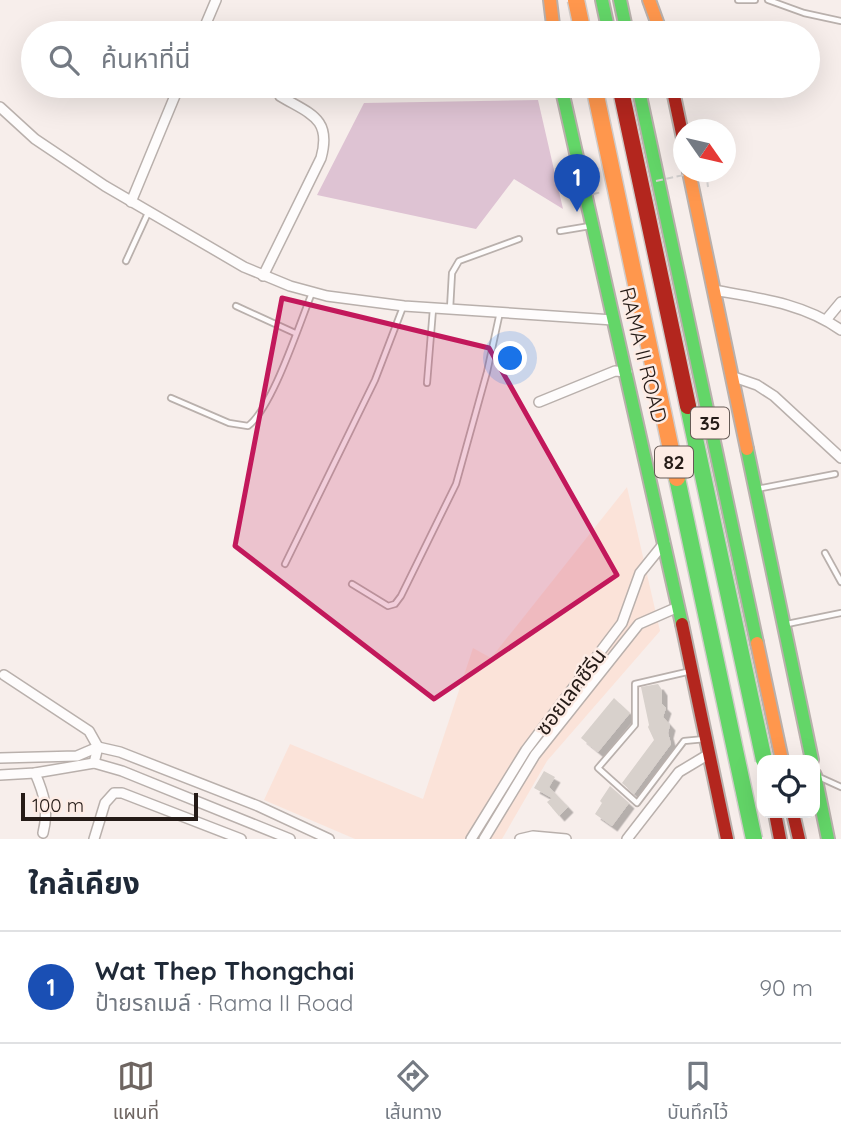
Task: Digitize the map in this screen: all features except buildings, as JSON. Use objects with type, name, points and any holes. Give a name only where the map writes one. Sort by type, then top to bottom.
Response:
[{"type":"main road","points":[[542,0],[548,21]]},
{"type":"main road","points":[[550,0],[551,21]]},
{"type":"main road","points":[[569,0],[579,21]]},
{"type":"main road","points":[[578,0],[582,21]]},
{"type":"main road","points":[[602,0],[606,21]]},
{"type":"main road","points":[[620,0],[625,21]]},
{"type":"main road","points":[[626,0],[627,21]]},
{"type":"main road","points":[[649,0],[657,21]]},
{"type":"main road","points":[[655,0],[659,21]]},
{"type":"main road","name":"RAMA II ROAD","points":[[564,98],[665,542],[727,839]]},
{"type":"main road","name":"82","points":[[599,98],[755,839]]},
{"type":"main road","name":"82","points":[[623,98],[763,755]]},
{"type":"main road","name":"35","points":[[641,98],[781,755]]},
{"type":"main road","points":[[675,98],[679,119]]},
{"type":"main road","name":"35","points":[[691,182],[811,755]]},
{"type":"main road","points":[[820,800],[828,839]]},
{"type":"main road","points":[[776,818],[780,839]]},
{"type":"main road","points":[[794,818],[799,839]]},
{"type":"street","points":[[206,21],[216,0]]},
{"type":"street","points":[[131,202],[174,98]]},
{"type":"street","points":[[263,276],[321,158],[325,142],[322,123],[283,98]]},
{"type":"street","points":[[0,107],[34,139],[131,202],[210,249],[263,276],[312,293],[404,306],[613,320]]},
{"type":"street","points":[[713,290],[782,303],[808,311],[841,330]]},
{"type":"street","points":[[827,320],[841,302]]},
{"type":"street","points":[[539,402],[615,370],[627,372]]},
{"type":"street","points":[[731,376],[757,385],[774,396],[841,458]]},
{"type":"street","name":"ซอยเลคซีรีน","points":[[471,839],[622,623],[640,573],[665,542]]},
{"type":"street","name":"ซอยเลคซีรีน","points":[[484,839],[531,752],[639,624],[678,607]]},
{"type":"street","points":[[4,675],[89,731],[98,747],[94,763]]},
{"type":"street","points":[[627,839],[679,772],[707,746]]},
{"type":"street","points":[[0,758],[77,756],[98,747],[120,752],[258,806],[329,839]]},
{"type":"street","points":[[0,775],[35,773],[94,763],[122,771],[290,839]]},
{"type":"street","points":[[35,773],[47,812],[43,833]]},
{"type":"street","points":[[94,839],[105,803],[114,793],[122,793],[241,839]]},
{"type":"street","points":[[520,839],[533,836],[566,839]]},
{"type":"lane","points":[[738,0],[755,0]]},
{"type":"lane","points":[[768,0],[804,13],[841,21]]},
{"type":"lane","points":[[126,261],[149,212]]},
{"type":"lane","points":[[560,231],[591,226]]},
{"type":"lane","points":[[450,309],[452,273],[459,261],[519,239]]},
{"type":"lane","points":[[172,398],[229,423],[248,426],[256,420],[312,293]]},
{"type":"lane","points":[[236,306],[295,333]]},
{"type":"lane","points":[[285,564],[374,380],[404,306]]},
{"type":"lane","points":[[427,383],[433,308]]},
{"type":"lane","points":[[352,584],[388,606],[395,604],[401,596],[456,484],[484,384],[500,312]]},
{"type":"lane","points":[[754,489],[835,474]]},
{"type":"lane","points":[[825,553],[841,582]]},
{"type":"lane","points":[[782,625],[841,613]]},
{"type":"lane","points":[[691,671],[635,684],[635,725],[598,768],[637,803],[684,741],[707,746]]},
{"type":"lane","points":[[820,777],[841,787]]},
{"type":"path","points":[[567,179],[572,199]]},
{"type":"path","points":[[707,182],[708,187]]},
{"type":"highlighted area","points":[[282,298],[489,348],[617,575],[434,699],[235,546]]},
{"type":"shaded area","points":[[538,100],[563,209],[514,179],[476,229],[317,195],[364,103]]},
{"type":"shaded area","points":[[627,487],[660,631],[547,761],[502,839],[355,839],[264,800],[290,744],[423,799],[473,648],[491,658]]},
{"type":"traffic: fast","points":[[602,0],[606,21]]},
{"type":"traffic: fast","points":[[620,0],[624,21]]},
{"type":"traffic: fast","points":[[564,98],[682,624]]},
{"type":"traffic: fast","points":[[641,98],[757,643]]},
{"type":"traffic: fast","points":[[688,406],[763,755]]},
{"type":"traffic: fast","points":[[747,449],[811,755]]},
{"type":"traffic: fast","points":[[677,478],[754,839]]},
{"type":"traffic: fast","points":[[820,800],[828,839]]},
{"type":"traffic: slow","points":[[550,0],[553,21]]},
{"type":"traffic: slow","points":[[576,0],[580,21]]},
{"type":"traffic: slow","points":[[649,0],[657,21]]},
{"type":"traffic: slow","points":[[597,98],[677,478]]},
{"type":"traffic: slow","points":[[691,182],[747,449]]},
{"type":"traffic: slow","points":[[757,643],[781,755]]},
{"type":"traffic: jam","points":[[623,98],[688,406]]},
{"type":"traffic: jam","points":[[675,98],[679,119]]},
{"type":"traffic: jam","points":[[682,624],[727,839]]},
{"type":"traffic: jam","points":[[776,818],[780,839]]},
{"type":"traffic: jam","points":[[794,818],[799,839]]},
{"type":"place","name":"Wat Thep Thongchai","points":[[577,212]]}]
